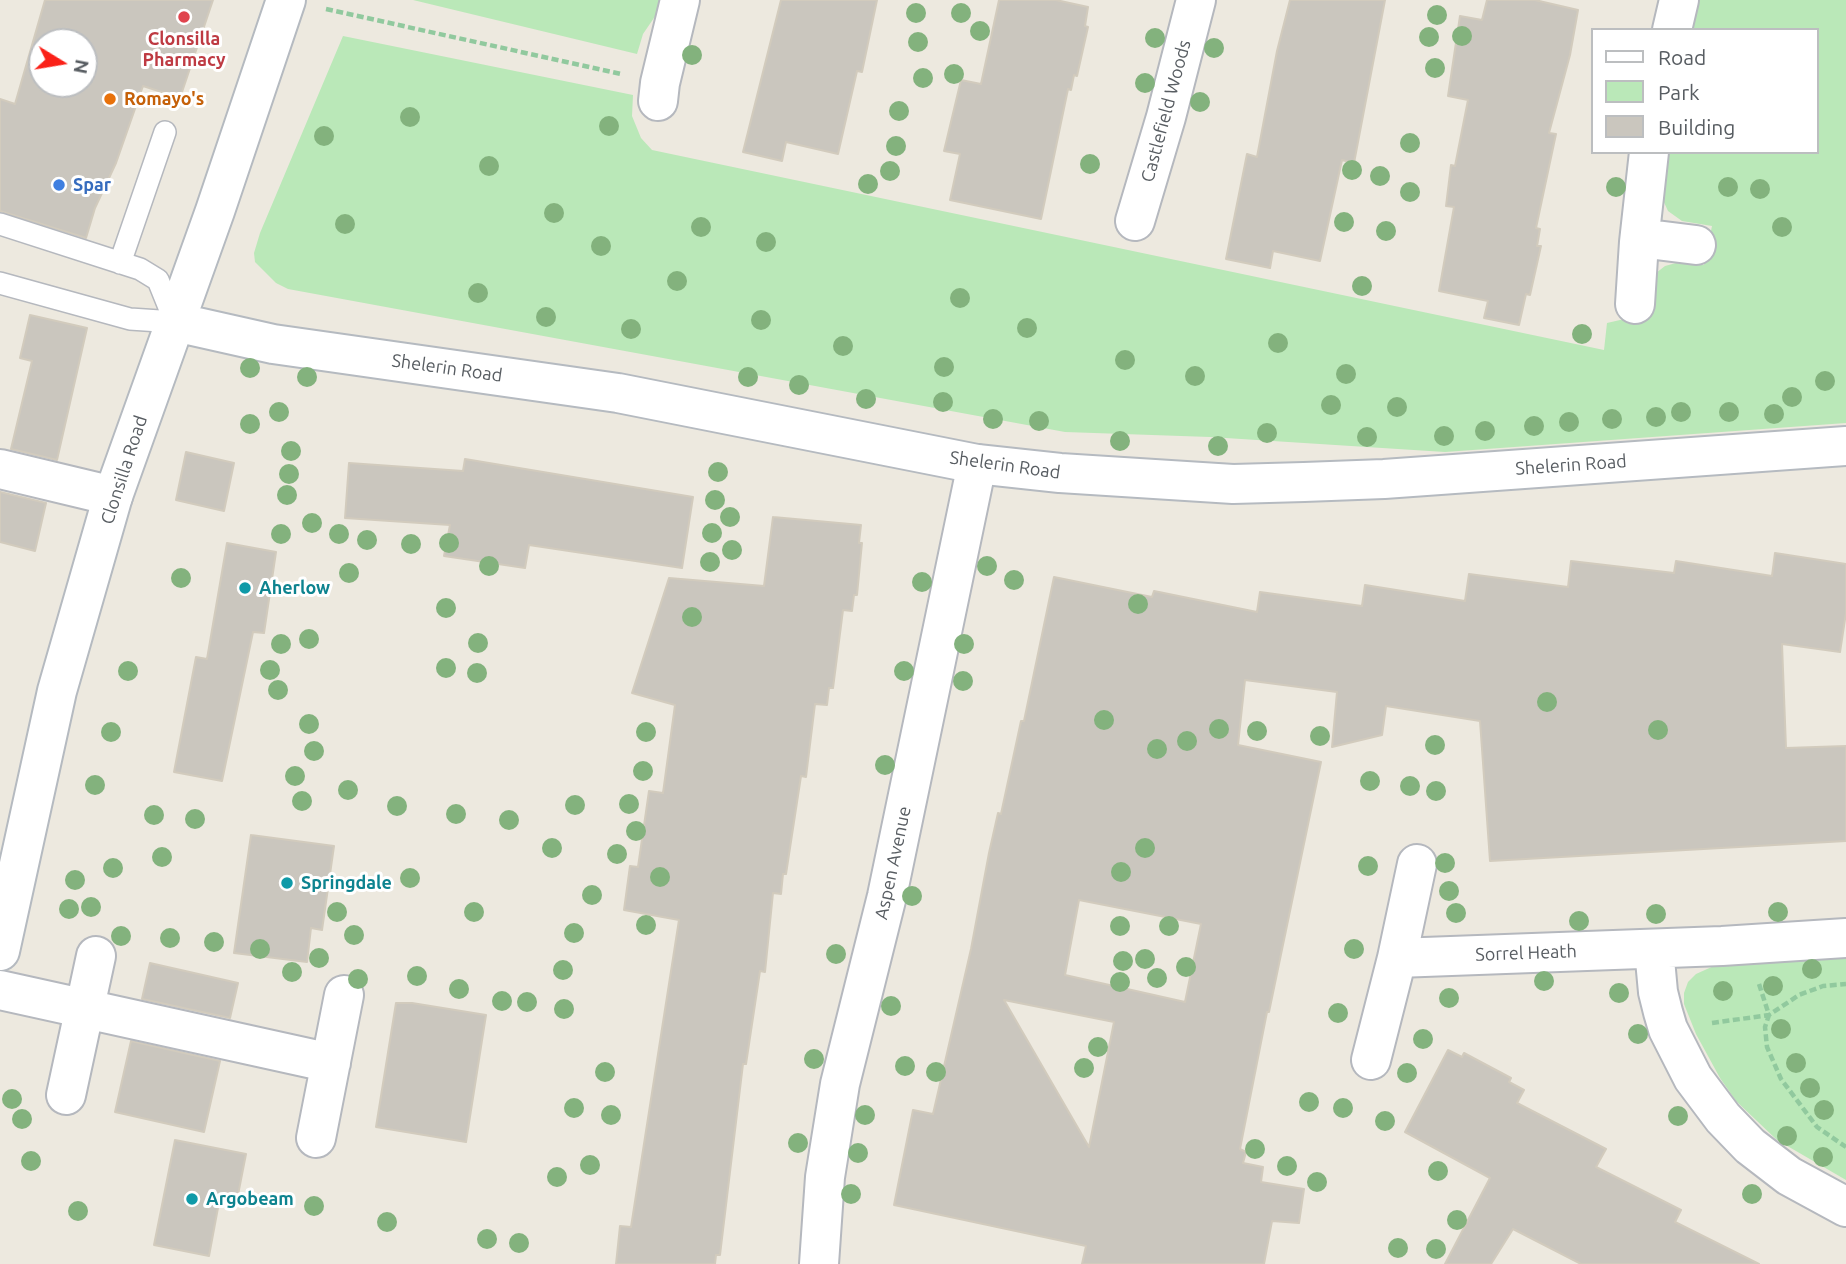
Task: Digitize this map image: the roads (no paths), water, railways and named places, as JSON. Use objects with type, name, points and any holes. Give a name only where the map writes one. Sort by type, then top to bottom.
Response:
[{"type":"street","points":[[659,92],[680,0]]},
{"type":"street","name":"Castlefield Woods","points":[[1135,221],[1166,117],[1196,0]]},
{"type":"street","points":[[1672,28],[1679,0]]},
{"type":"street","name":"Clonsilla Road","points":[[1,942],[57,691],[113,496],[215,211],[300,3]]},
{"type":"street","points":[[1635,304],[1649,154]]},
{"type":"street","points":[[1640,238],[1696,245]]},
{"type":"street","name":"Shelerin Road","points":[[175,322],[273,344],[618,393],[977,464],[1060,473],[1205,482],[1384,479],[1846,446]]},
{"type":"street","name":"Aspen Avenue","points":[[820,1264],[825,1177],[840,1084],[887,896],[977,464]]},
{"type":"street","points":[[0,469],[113,496]]},
{"type":"street","points":[[1371,1060],[1417,864]]},
{"type":"street","name":"Sorrel Heath","points":[[1397,958],[1654,949],[1846,938]]},
{"type":"street","points":[[1654,949],[1658,992],[1668,1029],[1693,1078],[1741,1138],[1789,1176],[1846,1207]]},
{"type":"street","points":[[66,1095],[96,956]]},
{"type":"street","points":[[0,990],[331,1063]]},
{"type":"street","points":[[316,1138],[344,995]]},
{"type":"lane","points":[[120,263],[165,132]]},
{"type":"lane","points":[[0,224],[140,270],[158,280],[175,322],[130,319],[0,283]]},
{"type":"place","name":"Clonsilla Pharmacy","points":[[184,17]]},
{"type":"place","name":"Romayo's","points":[[110,99]]},
{"type":"place","name":"Spar","points":[[59,185]]},
{"type":"place","name":"Aherlow","points":[[245,588]]},
{"type":"place","name":"Springdale","points":[[287,883]]},
{"type":"place","name":"Argobeam","points":[[192,1199]]}]
